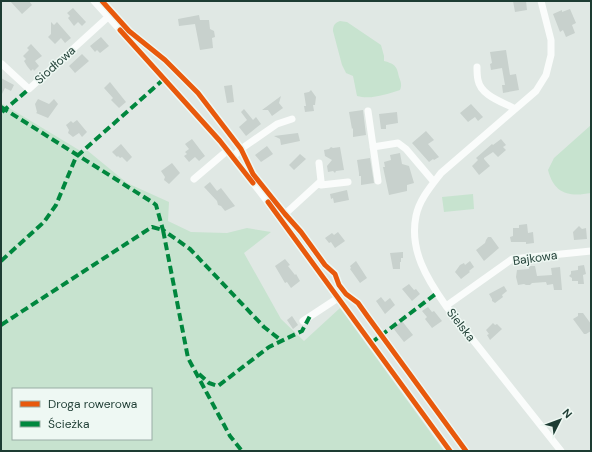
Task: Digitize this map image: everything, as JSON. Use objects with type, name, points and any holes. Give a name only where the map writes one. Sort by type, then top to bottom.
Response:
[{"type":"street","points":[[94,1],[228,150],[450,451]]},
{"type":"street","name":"Sielska","points":[[541,1],[551,40],[551,55],[546,75],[536,91],[441,173],[421,202],[416,215],[414,237],[420,262],[431,284],[446,306],[561,451]]},
{"type":"street","name":"Siodłowa","points":[[2,64],[29,88],[108,17]]},
{"type":"street","points":[[477,67],[478,81],[486,94],[515,110]]},
{"type":"street","points":[[368,111],[378,181]]},
{"type":"street","points":[[233,157],[241,149],[277,124],[292,119]]},
{"type":"street","points":[[373,147],[398,143],[406,149],[434,182]]},
{"type":"street","points":[[194,179],[228,150]]},
{"type":"street","points":[[279,218],[321,181],[319,163]]},
{"type":"street","points":[[318,184],[348,182]]},
{"type":"street","name":"Bajkowa","points":[[446,306],[512,259],[591,251]]},
{"type":"street","points":[[304,321],[338,298]]},
{"type":"green space","points":[[340,21],[347,22],[381,45],[384,61],[393,64],[397,70],[401,84],[400,90],[373,97],[357,96],[353,76],[346,73],[342,65],[333,31],[335,24]]},
{"type":"green space","points":[[1,103],[79,150],[88,151],[127,183],[169,202],[168,221],[191,232],[227,233],[247,228],[271,232],[244,253],[281,319],[304,341],[340,308],[444,451],[1,451]]},
{"type":"green space","points":[[591,125],[591,193],[569,194],[558,189],[554,184],[548,170],[554,158]]},
{"type":"green space","points":[[473,194],[474,209],[444,212],[442,197]]},
{"type":"building","points":[[10,1],[29,1],[32,5],[22,14]]},
{"type":"building","points":[[513,1],[526,1],[527,10],[515,12]]},
{"type":"building","points":[[73,8],[86,22],[82,26],[78,22],[74,26],[68,18],[70,16],[67,13]]},
{"type":"building","points":[[570,9],[576,23],[572,25],[575,33],[566,37],[563,30],[560,32],[553,14],[562,10],[562,12]]},
{"type":"building","points":[[199,15],[200,20],[209,20],[210,29],[214,31],[215,37],[212,38],[213,48],[200,50],[195,24],[179,26],[178,19]]},
{"type":"building","points":[[51,22],[54,25],[57,22],[71,38],[65,43],[61,38],[55,44],[48,37],[51,34]]},
{"type":"building","points":[[101,37],[109,46],[100,53],[97,50],[95,52],[90,46]]},
{"type":"building","points":[[31,44],[42,56],[35,61],[39,66],[34,71],[33,69],[31,71],[27,66],[24,61],[26,59],[23,56],[29,50],[27,48]]},
{"type":"building","points":[[506,50],[510,75],[516,74],[519,90],[503,93],[502,85],[505,85],[502,68],[491,70],[490,64],[492,63],[490,52]]},
{"type":"building","points":[[82,54],[89,61],[75,73],[69,66]]},
{"type":"building","points":[[1,78],[14,85],[11,91],[5,88],[1,96]]},
{"type":"building","points":[[110,82],[126,102],[119,108],[111,100],[113,98],[104,88]]},
{"type":"building","points":[[232,85],[234,102],[227,103],[224,86]]},
{"type":"building","points":[[311,90],[316,97],[315,105],[313,105],[314,111],[305,112],[304,106],[306,106],[304,93]]},
{"type":"building","points":[[281,96],[279,103],[283,108],[272,116],[268,110],[262,110]]},
{"type":"building","points":[[38,99],[49,104],[54,99],[58,104],[48,118],[36,113],[35,104]]},
{"type":"building","points":[[471,104],[483,117],[478,121],[475,117],[468,122],[460,113]]},
{"type":"building","points":[[244,109],[253,120],[256,117],[261,124],[246,136],[239,127],[247,120],[241,112]]},
{"type":"building","points":[[363,110],[366,135],[353,137],[353,128],[352,129],[349,112]]},
{"type":"building","points":[[397,112],[398,123],[386,125],[386,129],[381,129],[379,114]]},
{"type":"building","points":[[77,120],[87,132],[82,137],[79,133],[73,137],[68,133],[69,130],[66,125],[71,121],[73,123]]},
{"type":"building","points":[[426,131],[434,140],[428,144],[439,157],[429,162],[412,143]]},
{"type":"building","points":[[298,133],[300,141],[281,145],[280,139],[274,136]]},
{"type":"building","points":[[192,139],[205,156],[199,161],[195,157],[189,162],[184,156],[187,154],[185,152],[189,149],[185,144]]},
{"type":"building","points":[[501,139],[506,145],[503,147],[506,150],[498,157],[493,152],[484,158],[490,166],[479,175],[472,166],[478,160],[476,158],[492,144],[493,145]]},
{"type":"building","points":[[121,144],[132,157],[127,162],[122,157],[117,157],[112,152]]},
{"type":"building","points":[[267,146],[273,154],[261,162],[255,155]]},
{"type":"building","points":[[331,147],[340,147],[344,170],[336,171],[335,173],[333,171],[328,172],[327,166],[332,160],[325,156],[324,150]]},
{"type":"building","points":[[400,153],[402,164],[409,166],[414,183],[407,185],[407,191],[389,195],[383,167],[385,167],[384,162],[391,160],[390,155]]},
{"type":"building","points":[[300,154],[306,159],[294,170],[289,165]]},
{"type":"building","points":[[370,158],[374,183],[361,185],[361,176],[359,176],[357,160]]},
{"type":"building","points":[[172,163],[180,173],[169,184],[164,180],[165,177],[161,171]]},
{"type":"building","points":[[210,182],[217,191],[221,188],[235,206],[225,211],[218,205],[217,201],[204,187]]},
{"type":"building","points":[[347,190],[349,200],[334,203],[330,194]]},
{"type":"building","points":[[527,224],[528,233],[533,232],[534,243],[526,244],[526,242],[511,242],[510,237],[513,236],[513,228],[519,228],[519,225]]},
{"type":"building","points":[[579,226],[582,229],[586,228],[587,239],[574,240],[573,232]]},
{"type":"building","points":[[338,232],[345,241],[335,248],[331,242],[329,243],[325,238],[332,233],[334,235]]},
{"type":"building","points":[[488,237],[491,237],[499,248],[484,261],[476,250],[485,243]]},
{"type":"building","points":[[403,252],[403,258],[401,258],[400,262],[400,269],[393,269],[390,253]]},
{"type":"building","points":[[285,259],[290,265],[288,266],[295,275],[296,274],[300,281],[291,288],[287,282],[285,283],[275,266]]},
{"type":"building","points":[[356,261],[367,278],[360,283],[350,269],[350,266]]},
{"type":"building","points":[[470,261],[474,267],[461,279],[455,272],[460,265],[464,263],[465,265]]},
{"type":"building","points":[[584,265],[586,274],[583,275],[584,284],[578,284],[578,281],[572,281],[572,278],[569,276],[571,271],[578,270],[578,266]]},
{"type":"building","points":[[529,266],[535,266],[537,276],[552,275],[551,268],[560,267],[562,290],[554,290],[553,284],[547,285],[546,282],[532,283],[530,285],[518,285],[516,277],[517,270],[529,269]]},
{"type":"building","points":[[409,284],[420,294],[412,301],[402,289]]},
{"type":"building","points":[[504,286],[507,291],[502,295],[503,297],[495,303],[492,301],[489,294]]},
{"type":"building","points":[[381,297],[385,302],[390,298],[395,305],[385,314],[376,301]]},
{"type":"building","points":[[428,307],[432,312],[434,311],[442,321],[432,328],[425,319],[427,317],[422,311]]},
{"type":"building","points":[[578,313],[583,313],[591,324],[591,331],[586,334],[584,334],[573,319],[578,316]]},
{"type":"building","points":[[292,316],[298,325],[293,329],[287,320]]},
{"type":"building","points":[[402,321],[413,335],[404,342],[393,328]]},
{"type":"building","points":[[493,323],[495,325],[497,324],[502,329],[490,340],[487,335],[489,334],[486,330]]},
{"type":"marked path","points":[[1,261],[44,222],[56,205],[76,157],[164,79]]},
{"type":"marked path","points":[[2,112],[29,89]]},
{"type":"marked path","points":[[1,107],[156,205],[163,230],[190,249],[264,327],[282,341]]},
{"type":"marked path","points":[[1,325],[152,227],[163,230],[188,358],[230,436],[242,451]]},
{"type":"marked path","points":[[371,343],[437,293]]},
{"type":"marked path","points":[[199,374],[209,383],[218,386],[269,347],[302,331],[310,316]]},
{"type":"cycle path","points":[[102,1],[129,31],[165,60],[198,93],[241,149],[253,174],[301,232],[325,265],[335,274],[339,285],[346,294],[358,303],[466,451]]},
{"type":"cycle path","points":[[120,30],[220,141],[253,183]]},
{"type":"cycle path","points":[[268,202],[450,451]]}]
